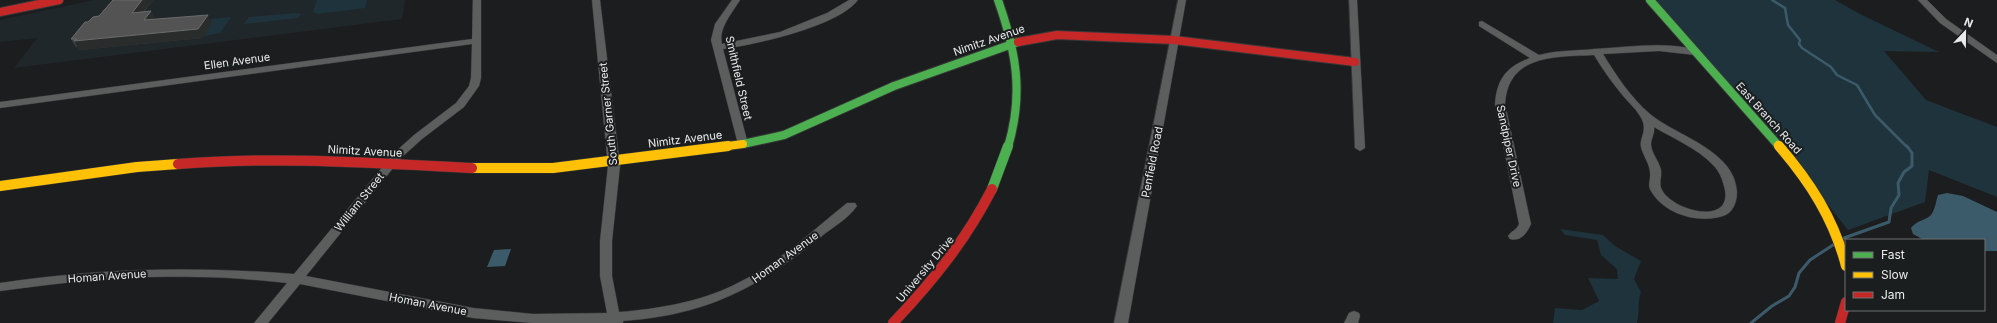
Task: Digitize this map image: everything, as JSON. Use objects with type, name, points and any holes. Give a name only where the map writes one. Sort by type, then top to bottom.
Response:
[{"type":"street","points":[[0,12],[59,0]]},
{"type":"street","name":"William Street","points":[[261,323],[390,165],[409,144],[460,105],[470,92],[476,78],[477,0]]},
{"type":"street","name":"South Garner Street","points":[[596,0],[614,166],[605,265],[609,297],[616,320]]},
{"type":"street","name":"Smithfield Street","points":[[736,0],[718,28],[716,34],[718,48],[743,144]]},
{"type":"street","points":[[718,48],[763,40],[786,34],[841,10],[854,0]]},
{"type":"street","name":"University Drive","points":[[893,323],[918,298],[959,250],[988,202],[1009,147],[1016,106],[1017,72],[1012,44],[998,0]]},
{"type":"street","name":"Penfield Road","points":[[1121,323],[1182,0]]},
{"type":"street","points":[[1353,0],[1360,148]]},
{"type":"street","name":"East Branch Road","points":[[1650,0],[1799,170],[1823,204],[1833,222],[1842,246],[1845,260]]},
{"type":"street","points":[[1922,0],[1943,21],[1997,60]]},
{"type":"street","points":[[1482,24],[1537,58]]},
{"type":"street","name":"Nimitz Avenue","points":[[0,186],[116,169],[227,160],[276,159],[450,168],[553,168],[743,144],[784,135],[803,128],[894,86],[1029,38],[1057,34],[1174,40],[1355,62]]},
{"type":"street","name":"Ellen Avenue","points":[[0,105],[476,40]]},
{"type":"street","points":[[1597,52],[1645,115],[1650,130],[1646,145],[1654,164],[1656,172],[1655,189],[1659,197],[1669,204],[1695,215],[1708,216],[1724,212],[1728,209],[1731,192],[1727,178],[1718,165],[1696,145],[1666,129],[1645,115]]},
{"type":"street","name":"Sandpiper Drive","points":[[1514,236],[1522,231],[1525,224],[1499,94],[1502,84],[1509,75],[1522,65],[1537,58],[1560,53],[1597,52],[1615,55],[1685,55],[1696,52]]},
{"type":"street","points":[[1648,137],[1666,129]]},
{"type":"street","name":"Homan Avenue","points":[[0,287],[76,277],[143,272],[237,274],[296,279],[472,313],[544,319],[616,320],[688,307],[740,288],[779,264],[851,206]]},
{"type":"street","points":[[1840,323],[1845,306]]},
{"type":"shaded area","points":[[94,0],[405,0],[402,19],[14,68],[37,38],[0,42],[0,20]]},
{"type":"shaded area","points":[[317,0],[367,0],[365,8],[317,14],[313,12]]},
{"type":"shaded area","points":[[1650,0],[1835,0],[1860,14],[1939,52],[1884,51],[1926,100],[1997,127],[1997,197],[1929,170],[1925,202],[1848,230],[1799,169]]},
{"type":"shaded area","points":[[296,13],[301,14],[298,18],[244,24],[249,17]]},
{"type":"shaded area","points":[[231,17],[220,33],[204,36],[212,23],[208,23],[211,19]]},
{"type":"shaded area","points":[[1947,193],[1963,196],[1997,212],[1997,251],[1985,251],[1985,239],[1922,239],[1913,234],[1911,228],[1932,214],[1938,195]]},
{"type":"shaded area","points":[[1560,229],[1603,235],[1615,246],[1641,261],[1634,279],[1641,292],[1637,323],[1553,323],[1555,308],[1582,310],[1599,301],[1588,278],[1618,279],[1617,269],[1601,255],[1597,240],[1565,235]]},
{"type":"shaded area","points":[[511,249],[505,266],[487,267],[494,250]]},
{"type":"building","points":[[113,0],[142,0],[132,13],[151,11],[144,20],[208,15],[198,29],[74,41],[77,39],[71,39],[85,22],[88,22],[93,17],[99,16]]},
{"type":"waterway","points":[[1772,0],[1785,8],[1788,25],[1800,40],[1799,44],[1802,48],[1831,67],[1837,75],[1857,85],[1875,115],[1907,147]]},
{"type":"waterway","points":[[1844,238],[1889,222],[1891,208],[1899,195],[1898,183],[1904,172],[1912,166],[1912,153],[1907,146]]},
{"type":"waterway","points":[[1751,323],[1772,306],[1789,296],[1795,287],[1799,273],[1810,260],[1836,243]]},
{"type":"traffic: fast","points":[[992,189],[1009,143],[1016,110],[1017,94],[1015,54],[998,0]]},
{"type":"traffic: fast","points":[[1650,0],[1778,145]]},
{"type":"traffic: fast","points":[[743,144],[784,135],[894,86],[1018,42]]},
{"type":"traffic: slow","points":[[472,168],[553,168],[743,144]]},
{"type":"traffic: slow","points":[[1778,145],[1801,172],[1821,201],[1836,231],[1845,262]]},
{"type":"traffic: slow","points":[[0,186],[137,167],[178,164]]},
{"type":"traffic: jam","points":[[0,12],[59,0]]},
{"type":"traffic: jam","points":[[1018,42],[1057,35],[1174,40],[1355,62]]},
{"type":"traffic: jam","points":[[178,164],[227,160],[324,161],[472,168]]},
{"type":"traffic: jam","points":[[893,323],[922,292],[948,260],[972,226],[992,189]]},
{"type":"traffic: jam","points":[[1840,323],[1845,306]]}]
